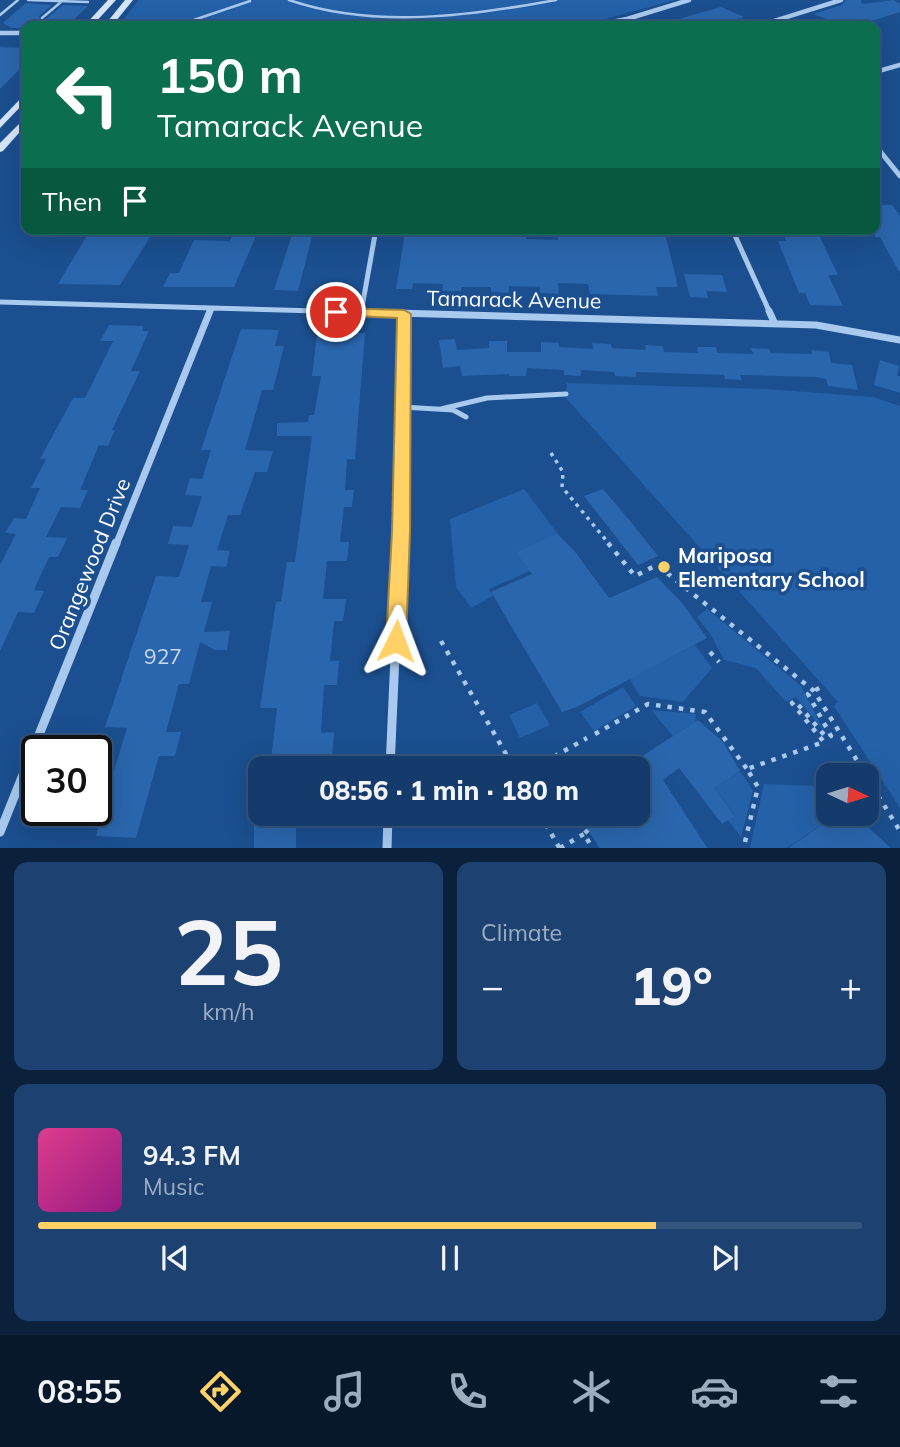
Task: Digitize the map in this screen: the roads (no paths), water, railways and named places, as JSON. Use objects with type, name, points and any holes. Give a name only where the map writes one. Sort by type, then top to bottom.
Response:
[{"type":"main road","points":[[93,21],[112,0]]},
{"type":"main road","points":[[112,21],[129,0]]},
{"type":"main road","points":[[0,125],[21,102]]},
{"type":"main road","points":[[0,149],[21,126]]},
{"type":"street","points":[[617,21],[689,0]]},
{"type":"street","points":[[774,21],[841,0]]},
{"type":"street","points":[[0,35],[21,35]]},
{"type":"street","points":[[880,71],[900,65]]},
{"type":"street","points":[[880,151],[900,176]]},
{"type":"street","points":[[361,313],[375,235]]},
{"type":"street","points":[[735,235],[775,324]]},
{"type":"street","name":"Tamarack Avenue","points":[[0,302],[816,325],[900,340]]},
{"type":"street","name":"Orangewood Drive","points":[[0,832],[211,308]]},
{"type":"street","points":[[391,756],[401,532],[404,314]]},
{"type":"street","points":[[387,848],[388,826]]},
{"type":"lane","points":[[0,15],[18,0]]},
{"type":"lane","points":[[28,0],[88,2]]},
{"type":"lane","points":[[42,18],[62,0]]},
{"type":"lane","points":[[190,21],[251,0]]},
{"type":"lane","points":[[289,0],[301,6],[323,10],[377,15],[453,13],[556,0]]},
{"type":"lane","points":[[441,409],[481,398],[566,394]]},
{"type":"lane","points":[[402,407],[453,410],[466,417]]},
{"type":"place","name":"Mariposa Elementary School","points":[[664,567]]}]
